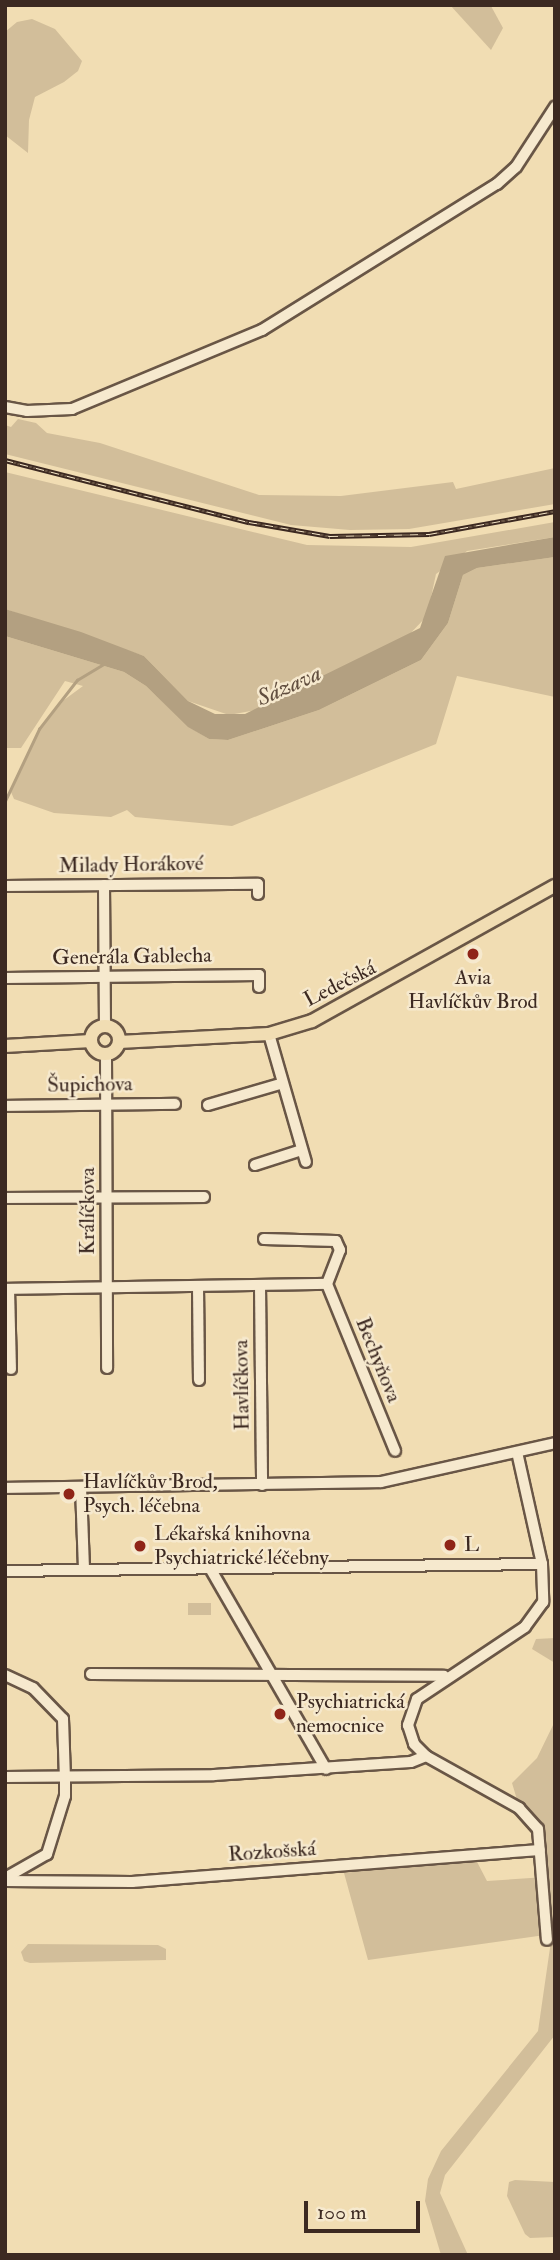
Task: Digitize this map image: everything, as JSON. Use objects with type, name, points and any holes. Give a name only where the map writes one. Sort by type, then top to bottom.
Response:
[{"type":"main road","name":"Ledečská","points":[[120,1042],[269,1034],[343,1008],[555,886]]},
{"type":"main road","points":[[106,1026],[116,1032],[120,1042],[106,1054],[94,1049],[91,1041],[94,1032],[106,1026]]},
{"type":"main road","points":[[5,1046],[91,1041]]},
{"type":"street","points":[[7,406],[72,409],[262,330],[497,184],[516,167],[553,115]]},
{"type":"street","name":"Milady Horákové","points":[[5,886],[258,883]]},
{"type":"street","points":[[104,885],[106,1026]]},
{"type":"street","name":"Generála Gablecha","points":[[5,978],[104,977],[259,969],[259,987]]},
{"type":"street","points":[[269,1034],[280,1084],[306,1162]]},
{"type":"street","name":"Králíčkova","points":[[106,1054],[107,1368]]},
{"type":"street","points":[[208,1105],[280,1084]]},
{"type":"street","name":"Šupichova","points":[[5,1106],[175,1104]]},
{"type":"street","points":[[255,1165],[302,1150]]},
{"type":"street","points":[[5,1198],[204,1197]]},
{"type":"street","points":[[11,1369],[7,1289],[327,1284],[340,1250],[336,1241],[264,1239]]},
{"type":"street","name":"Havlíčkova","points":[[260,1284],[262,1485]]},
{"type":"street","name":"Bechyňova","points":[[327,1284],[395,1451]]},
{"type":"street","points":[[198,1286],[199,1380]]},
{"type":"street","points":[[5,1488],[380,1482],[555,1443]]},
{"type":"street","points":[[517,1452],[542,1564],[542,1602],[535,1616],[444,1676],[417,1699],[408,1725],[414,1744],[426,1756],[519,1808],[538,1829],[547,1940]]},
{"type":"street","points":[[82,1487],[84,1570]]},
{"type":"street","points":[[5,1571],[542,1564]]},
{"type":"street","points":[[210,1568],[326,1769]]},
{"type":"street","points":[[90,1674],[444,1676]]},
{"type":"street","name":"Rozkošská","points":[[5,1675],[33,1688],[63,1719],[65,1778],[65,1796],[47,1854],[5,1879]]},
{"type":"street","points":[[5,1777],[65,1778],[326,1769],[411,1762],[426,1756]]},
{"type":"street","name":"Rozkošská","points":[[5,1879],[132,1882],[540,1850]]},
{"type":"shaded area","points":[[450,5],[491,6],[503,28],[491,50]]},
{"type":"shaded area","points":[[32,19],[55,29],[82,61],[78,71],[64,82],[35,97],[29,120],[28,153],[5,135],[5,32],[17,22]]},
{"type":"shaded area","points":[[18,419],[36,423],[47,433],[100,443],[259,495],[341,496],[453,482],[456,489],[555,468],[555,504],[409,529],[350,530],[291,525],[5,454],[5,425],[11,427]]},
{"type":"shaded area","points":[[5,472],[307,545],[411,547],[555,522],[555,537],[467,551],[436,574],[427,616],[405,639],[262,709],[229,715],[188,701],[144,656],[5,609]]},
{"type":"shaded area","points":[[555,537],[555,557],[477,568],[463,575],[448,623],[421,660],[319,710],[228,740],[209,739],[188,727],[146,686],[124,672],[5,636],[5,609],[81,632],[144,656],[188,701],[215,714],[245,714],[420,628],[445,556]]},
{"type":"shaded area","points":[[555,557],[555,697],[457,676],[436,744],[232,826],[135,817],[127,810],[111,817],[54,813],[14,799],[11,792],[39,731],[64,700],[83,686],[65,681],[21,748],[5,748],[5,636],[124,672],[146,686],[189,727],[209,739],[228,740],[319,710],[421,660],[448,623],[463,575],[477,568]]},
{"type":"shaded area","points":[[188,1603],[211,1603],[211,1615],[188,1615]]},
{"type":"shaded area","points":[[555,1638],[555,1663],[532,1649],[536,1639]]},
{"type":"shaded area","points":[[555,1721],[555,2035],[445,2175],[440,2193],[468,2255],[441,2255],[425,2201],[428,2179],[441,2151],[538,2031],[552,1934],[368,1960],[344,1873],[475,1858],[487,1881],[546,1877],[542,1827],[534,1814],[518,1803],[512,1783],[537,1758]]},
{"type":"shaded area","points":[[28,1944],[158,1945],[166,1949],[166,1960],[30,1963],[24,1961],[21,1952]]},
{"type":"shaded area","points":[[509,2182],[555,2182],[555,2237],[530,2238],[525,2234],[507,2196]]},
{"type":"waterway","points":[[5,801],[39,729],[77,680],[105,663]]},
{"type":"railway","points":[[5,460],[249,522],[330,536],[429,534],[555,511]]},
{"type":"place","name":"Avia Havlíčkův Brod","points":[[473,954]]},
{"type":"place","name":"Havlíčkův Brod, Psych. léčebna","points":[[69,1494]]},
{"type":"place","name":"L","points":[[450,1545]]},
{"type":"place","name":"Lékařská knihovna Psychiatrické léčebny","points":[[140,1546]]},
{"type":"place","name":"Psychiatrická nemocnice","points":[[280,1714]]},
{"type":"water label","name":"Sázava","points":[[289,686]]}]
